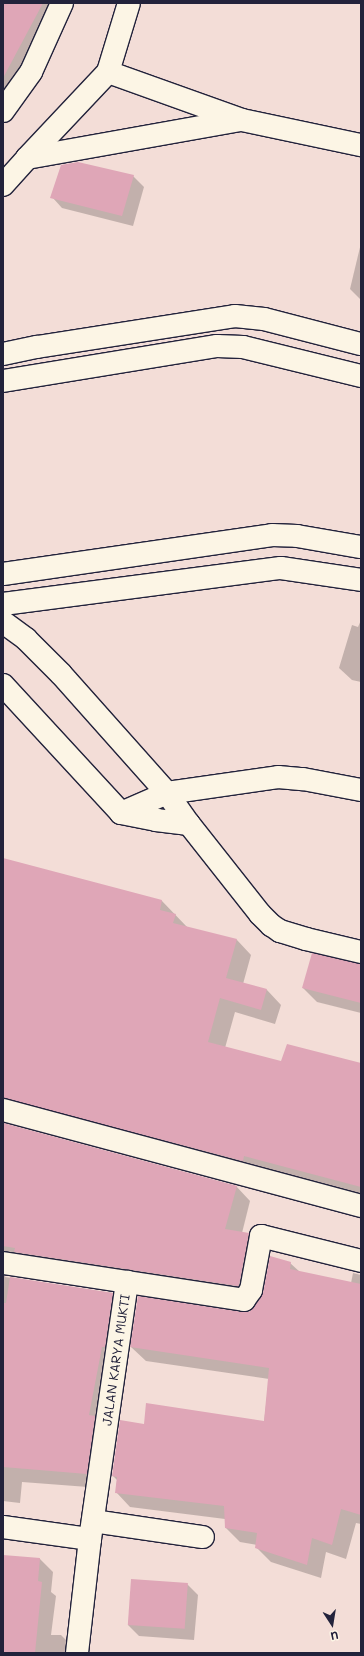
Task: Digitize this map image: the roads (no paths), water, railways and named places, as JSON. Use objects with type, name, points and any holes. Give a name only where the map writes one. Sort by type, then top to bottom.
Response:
[{"type":"street","points":[[3,111],[31,72],[62,3]]},
{"type":"street","points":[[3,186],[26,158],[108,72],[128,3]]},
{"type":"street","points":[[108,72],[242,120],[361,145]]},
{"type":"street","points":[[26,158],[242,120]]},
{"type":"street","points":[[3,354],[37,346],[235,316],[264,319],[361,344]]},
{"type":"street","points":[[209,319],[212,347]]},
{"type":"street","points":[[3,381],[212,347],[243,347],[361,376]]},
{"type":"street","points":[[3,574],[272,535],[297,536],[361,547]]},
{"type":"street","points":[[3,604],[281,568],[361,580]]},
{"type":"street","points":[[3,622],[26,639],[61,674],[167,793],[189,824],[260,914],[271,925],[280,931],[306,939],[361,952]]},
{"type":"street","points":[[3,686],[121,813],[156,820],[189,824]]},
{"type":"street","points":[[121,813],[167,793],[278,777],[303,779],[361,790]]},
{"type":"street","points":[[3,1110],[361,1206]]},
{"type":"street","points":[[128,1282],[244,1300],[251,1290],[260,1236],[361,1261]]},
{"type":"street","name":"JALAN KARYA MUKTI","points":[[3,1263],[128,1282],[91,1530],[77,1653]]},
{"type":"street","points":[[3,1527],[91,1530],[203,1537]]}]
